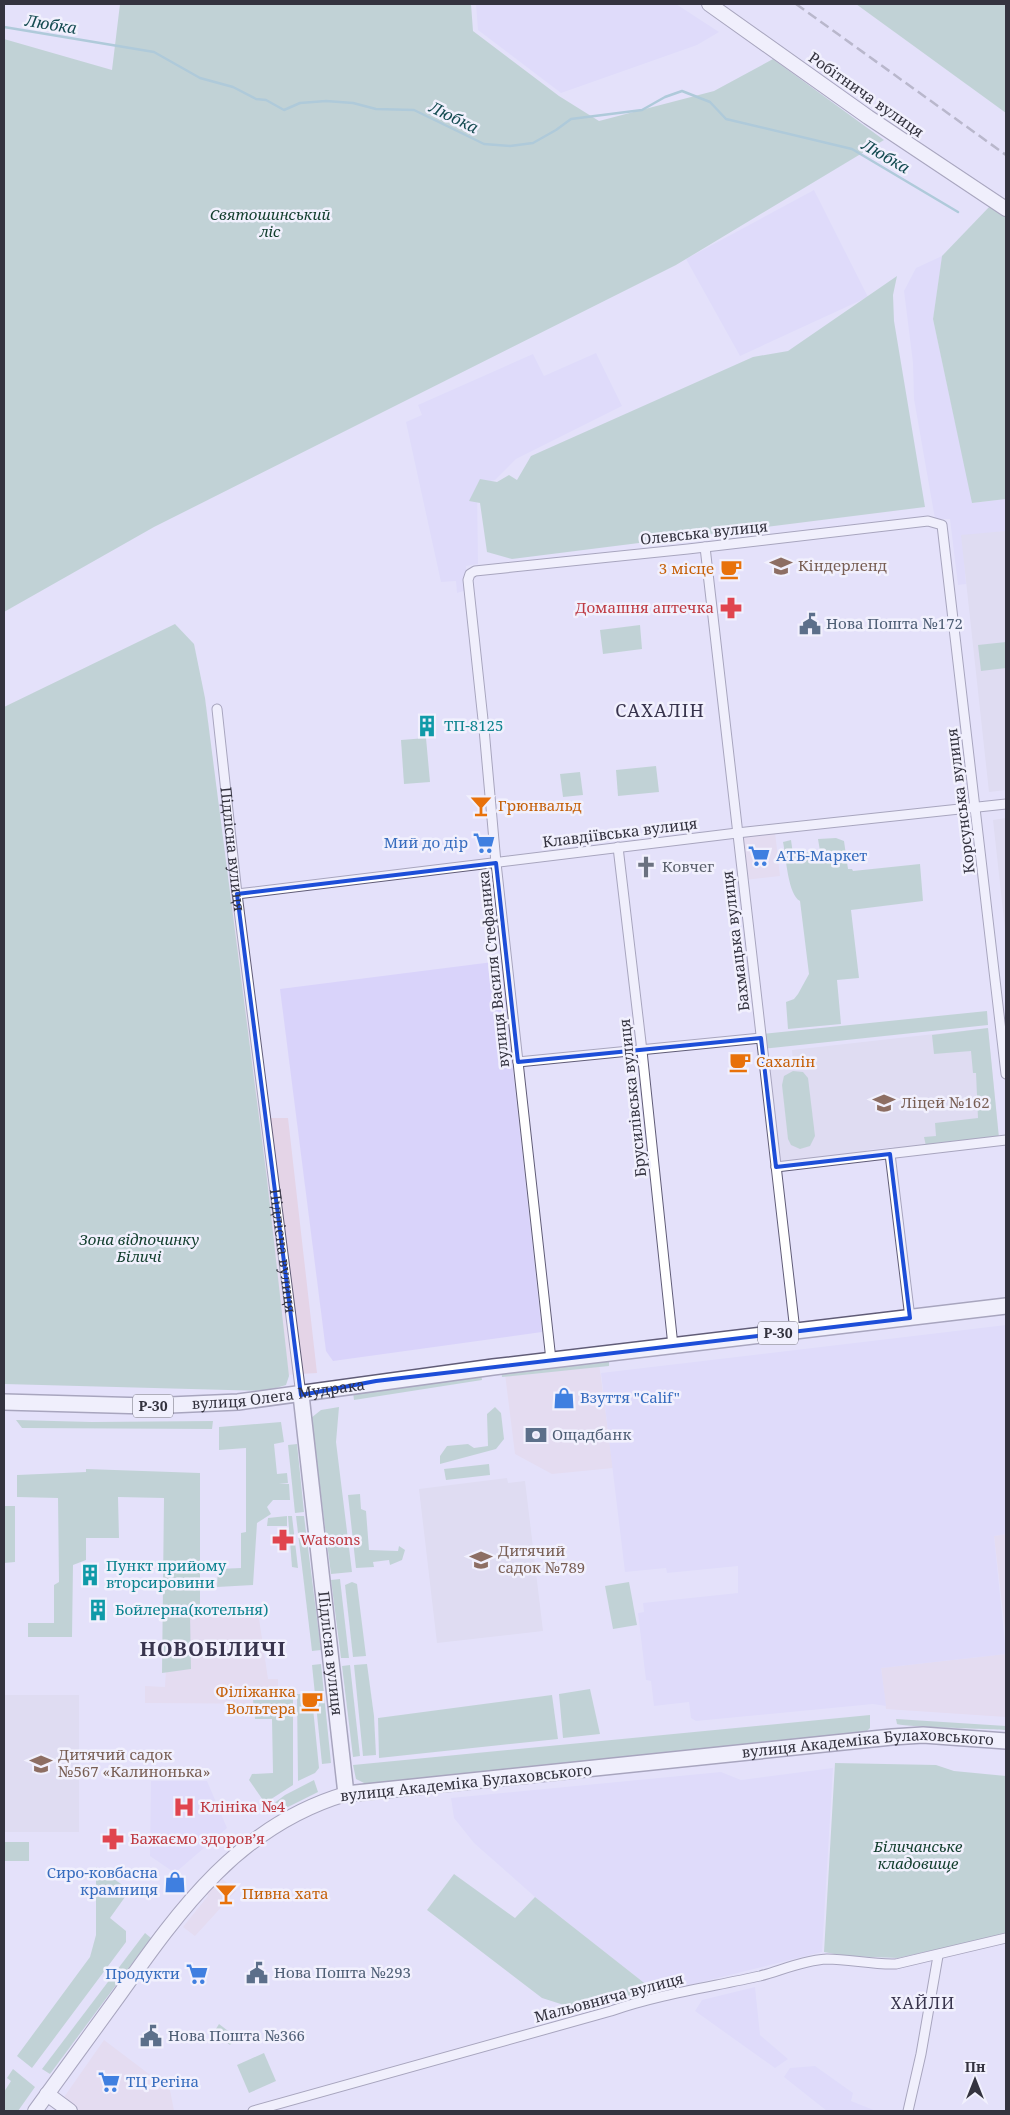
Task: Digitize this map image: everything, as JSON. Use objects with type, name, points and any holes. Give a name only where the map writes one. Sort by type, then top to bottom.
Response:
[{"type":"main road","name":"Р-30","points":[[551,1360],[1006,1306]]},
{"type":"main road","name":"вулиця Олега Мудрака","points":[[4,1402],[147,1406],[238,1402],[301,1395],[376,1381],[551,1360]]},
{"type":"main road","name":"Підлісна вулиця","points":[[301,1395],[346,1794]]},
{"type":"main road","name":"вулиця Академіка Булаховського","points":[[346,1794],[892,1736],[923,1735],[1006,1741]]},
{"type":"street","name":"Робітнича вулиця","points":[[709,4],[868,117],[1006,209]]},
{"type":"street","name":"Олевська вулиця","points":[[470,574],[475,571],[704,548],[928,521],[942,526]]},
{"type":"street","name":"Корсунська вулиця","points":[[942,526],[976,808],[1003,1006],[1006,1074]]},
{"type":"street","name":"Бахмацька вулиця","points":[[704,548],[795,1331]]},
{"type":"street","name":"вулиця Василя Стефаника","points":[[470,574],[468,580],[496,863],[551,1360]]},
{"type":"street","name":"Підлісна вулиця","points":[[217,709],[237,894],[301,1395]]},
{"type":"street","name":"Клавдіївська вулиця","points":[[237,894],[737,832],[1006,804]]},
{"type":"street","name":"Брусилівська вулиця","points":[[618,847],[642,1051],[673,1346]]},
{"type":"street","points":[[518,1062],[761,1038]]},
{"type":"street","points":[[776,1167],[1006,1140]]},
{"type":"street","points":[[890,1154],[910,1318]]},
{"type":"street","name":"вулиця Академіка Булаховського","points":[[35,2111],[159,1938],[217,1870],[274,1827],[309,1807],[346,1794]]},
{"type":"street","name":"Мальовнича вулиця","points":[[253,2111],[611,2011],[639,2001],[761,1975],[811,1961],[826,1959],[881,1965],[938,1956],[1006,1938]]},
{"type":"street","points":[[908,2111],[922,2054],[938,1956]]},
{"type":"street","points":[[47,2094],[70,2111]]},
{"type":"highlighted area","points":[[496,863],[518,1062],[761,1038],[776,1167],[890,1154],[910,1318],[376,1381],[301,1395],[237,894]]},
{"type":"shaded area","points":[[476,4],[676,4],[719,32],[697,45],[561,93],[478,30]]},
{"type":"shaded area","points":[[814,190],[868,297],[740,356],[686,259]]},
{"type":"shaded area","points":[[942,256],[933,319],[973,503],[1006,499],[1006,531],[962,536],[966,584],[958,585],[950,519],[935,519],[914,399],[913,363],[904,291],[916,268]]},
{"type":"shaded area","points":[[596,353],[622,406],[516,459],[495,480],[477,484],[478,564],[466,566],[467,590],[457,593],[456,581],[441,582],[406,422],[422,415],[418,405],[533,354],[544,376]]},
{"type":"shaded area","points":[[1006,531],[1006,790],[989,792],[961,535]]},
{"type":"shaded area","points":[[1006,818],[1006,938],[993,820]]},
{"type":"shaded area","name":"АТБ-Маркет","points":[[775,832],[780,876],[745,880],[742,836]]},
{"type":"shaded area","points":[[227,904],[244,904],[269,1118],[288,1118],[317,1373],[284,1375]]},
{"type":"shaded area","points":[[501,961],[542,1332],[333,1361],[326,1351],[280,989]]},
{"type":"shaded area","name":"Ліцей №162","points":[[988,1028],[999,1139],[897,1150],[893,1147],[867,1150],[865,1153],[780,1163],[768,1067],[793,1063],[792,1050]]},
{"type":"shaded area","points":[[1006,1325],[1006,1534],[994,1536],[1006,1654],[881,1668],[886,1706],[873,1704],[696,1721],[691,1718],[689,1702],[654,1706],[651,1681],[646,1680],[638,1613],[644,1612],[643,1603],[738,1593],[738,1566],[667,1573],[666,1568],[625,1572],[601,1373]]},
{"type":"shaded area","points":[[599,1363],[613,1468],[552,1474],[515,1454],[505,1374]]},
{"type":"shaded area","name":"Дитячий садок №789","points":[[507,1478],[508,1483],[525,1481],[543,1631],[437,1643],[419,1489]]},
{"type":"shaded area","points":[[1006,1534],[1006,1638],[994,1536]]},
{"type":"shaded area","points":[[188,1611],[258,1612],[268,1679],[278,1679],[278,1704],[145,1703],[145,1686],[165,1687],[166,1669]]},
{"type":"shaded area","points":[[1006,1654],[1006,1717],[886,1709],[881,1668]]},
{"type":"shaded area","name":"Дитячий садок №567 «Калинонька»","points":[[4,1695],[79,1695],[79,1832],[4,1832]]},
{"type":"shaded area","points":[[833,1768],[822,1952],[657,1993],[535,1897],[474,1843],[454,1818],[451,1798],[721,1772],[741,1780]]},
{"type":"shaded area","name":"Клініка №4","points":[[151,1781],[207,1781],[227,1828],[175,1873],[150,1856]]},
{"type":"shaded area","points":[[218,1875],[236,1891],[195,1936],[183,1927],[208,1896],[204,1890]]},
{"type":"shaded area","points":[[755,1987],[760,2035],[788,2059],[775,2068],[695,2011],[702,2000]]},
{"type":"shaded area","points":[[104,2040],[170,2090],[174,2111],[77,2111],[62,2100]]},
{"type":"shaded area","points":[[815,2066],[853,2093],[851,2101],[876,2111],[827,2111],[784,2077],[790,2068]]},
{"type":"green space","name":"Святошинський ліс","points":[[120,4],[471,4],[473,31],[559,96],[599,121],[714,91],[773,59],[884,140],[676,265],[154,527],[4,612],[4,39],[112,70]]},
{"type":"green space","points":[[856,4],[1006,4],[1006,113]]},
{"type":"green space","points":[[991,205],[1006,215],[1006,499],[972,503],[933,319],[942,256]]},
{"type":"green space","points":[[897,276],[893,295],[894,321],[925,507],[512,559],[487,552],[480,503],[469,501],[480,479],[497,482],[509,475],[517,480],[531,456],[753,357],[788,351]]},
{"type":"green space","name":"Зона відпочинку Біличі","points":[[175,624],[194,644],[205,698],[267,1179],[289,1376],[286,1385],[266,1391],[4,1384],[4,707]]},
{"type":"green space","points":[[640,625],[642,649],[603,654],[600,630]]},
{"type":"green space","points":[[1006,642],[1006,668],[981,671],[978,645]]},
{"type":"green space","points":[[426,738],[430,782],[404,784],[401,740]]},
{"type":"green space","points":[[656,766],[659,792],[618,796],[616,770]]},
{"type":"green space","points":[[580,772],[583,795],[563,797],[560,774]]},
{"type":"green space","points":[[836,838],[844,841],[848,869],[853,871],[920,864],[923,901],[851,910],[859,978],[837,980],[841,1024],[788,1029],[786,1002],[794,999],[809,974],[800,901],[790,884],[783,842],[791,840],[793,854],[820,851],[818,839]]},
{"type":"green space","points":[[987,1011],[988,1025],[762,1049],[761,1034]]},
{"type":"green space","points":[[988,1028],[999,1138],[926,1146],[924,1137],[936,1136],[935,1123],[978,1118],[976,1073],[973,1073],[971,1051],[934,1054],[932,1035]]},
{"type":"green space","points":[[793,1071],[803,1072],[808,1078],[815,1136],[810,1146],[800,1149],[791,1145],[788,1139],[782,1085],[784,1076]]},
{"type":"green space","points":[[609,1357],[609,1366],[502,1377],[501,1370]]},
{"type":"green space","points":[[481,1373],[482,1380],[354,1400],[353,1392]]},
{"type":"green space","points":[[339,1407],[336,1442],[352,1572],[331,1574],[311,1418],[321,1410]]},
{"type":"green space","points":[[495,1407],[501,1413],[504,1439],[496,1449],[440,1464],[440,1456],[447,1446],[468,1444],[474,1448],[488,1446],[487,1414]]},
{"type":"green space","points":[[16,1420],[92,1422],[213,1421],[212,1429],[22,1428]]},
{"type":"green space","points":[[281,1422],[284,1442],[274,1444],[277,1474],[287,1473],[288,1483],[279,1484],[289,1484],[290,1500],[273,1500],[267,1507],[271,1514],[257,1523],[253,1585],[217,1587],[218,1569],[241,1568],[241,1533],[246,1532],[246,1448],[219,1450],[219,1427]]},
{"type":"green space","points":[[297,1444],[304,1512],[295,1513],[288,1445]]},
{"type":"green space","points":[[489,1464],[490,1475],[446,1480],[444,1469]]},
{"type":"green space","points":[[86,1469],[200,1473],[200,1604],[190,1613],[191,1669],[162,1673],[164,1498],[118,1497],[119,1538],[86,1538],[86,1560],[73,1565],[72,1637],[28,1637],[28,1623],[54,1623],[54,1585],[59,1582],[58,1498],[17,1497],[17,1475],[86,1472]]},
{"type":"green space","points":[[360,1494],[361,1509],[366,1511],[369,1550],[398,1551],[399,1546],[405,1550],[402,1560],[390,1565],[389,1560],[373,1562],[374,1567],[356,1568],[348,1495]]},
{"type":"green space","points":[[4,1506],[15,1506],[15,1562],[4,1563]]},
{"type":"green space","points":[[287,1516],[287,1526],[267,1526],[268,1518]]},
{"type":"green space","points":[[288,1516],[292,1516],[298,1568],[292,1567]]},
{"type":"green space","points":[[296,1516],[304,1516],[321,1650],[312,1651]]},
{"type":"green space","points":[[340,1579],[349,1658],[341,1658],[331,1580]]},
{"type":"green space","points":[[352,1582],[357,1584],[366,1656],[353,1657],[345,1585]]},
{"type":"green space","points":[[629,1582],[637,1625],[613,1629],[605,1586]]},
{"type":"green space","points":[[321,1664],[331,1763],[322,1764],[312,1665]]},
{"type":"green space","points":[[367,1664],[374,1716],[376,1755],[363,1756],[354,1665]]},
{"type":"green space","points":[[350,1665],[360,1756],[353,1757],[342,1666]]},
{"type":"green space","points":[[590,1689],[600,1734],[563,1738],[559,1694]]},
{"type":"green space","points":[[282,1693],[293,1693],[293,1785],[265,1803],[249,1780],[252,1774],[273,1773],[272,1719],[255,1719],[253,1700],[281,1700]]},
{"type":"green space","points":[[297,1694],[305,1694],[309,1708],[313,1708],[319,1768],[315,1773],[298,1781]]},
{"type":"green space","points":[[552,1695],[558,1739],[379,1758],[378,1718]]},
{"type":"green space","points":[[870,1715],[870,1728],[866,1732],[366,1784],[356,1779],[353,1765]]},
{"type":"green space","points":[[896,1719],[1006,1726],[1006,1730],[903,1725],[897,1724]]},
{"type":"green space","name":"Біличанське кладовище","points":[[835,1763],[936,1765],[954,1771],[1006,1776],[1006,1934],[898,1958],[845,1956],[824,1952]]},
{"type":"green space","points":[[314,1780],[318,1792],[274,1814],[269,1807],[285,1795]]},
{"type":"green space","points":[[4,1842],[29,1842],[29,1861],[4,1861]]},
{"type":"green space","points":[[96,1867],[130,1890],[110,1918],[126,1931],[126,1942],[32,2068],[17,2056],[90,1957],[96,1935]]},
{"type":"green space","points":[[454,1874],[515,1918],[535,1897],[657,1993],[624,1997],[600,2006],[567,2006],[542,1998],[427,1910]]},
{"type":"green space","points":[[145,1933],[151,1938],[50,2074],[42,2069]]},
{"type":"green space","points":[[219,2024],[236,2037],[230,2045],[214,2032]]},
{"type":"green space","points":[[264,2053],[276,2081],[249,2093],[237,2065]]},
{"type":"green space","points":[[13,2069],[35,2087],[18,2111],[4,2111],[4,2092],[11,2081],[7,2078]]},
{"type":"waterway","name":"Любка","points":[[4,27],[154,52],[200,78],[233,87],[256,99],[266,100],[284,110],[300,103],[326,101],[353,103],[376,109],[414,110],[484,144],[510,146],[533,143],[571,119],[642,110],[665,97],[682,91],[710,102],[726,119],[852,149],[958,212]]},
{"type":"railway","points":[[796,4],[1006,155]]},
{"type":"place","name":"Кіндерленд","points":[[781,566]]},
{"type":"place","name":"3 місце","points":[[731,569]]},
{"type":"place","name":"Домашня аптечка","points":[[731,608]]},
{"type":"place","name":"Нова Пошта №172","points":[[810,624]]},
{"type":"place","name":"ТП-8125","points":[[427,726]]},
{"type":"place","name":"Грюнвальд","points":[[481,806]]},
{"type":"place","name":"Мий до дір","points":[[484,843]]},
{"type":"place","name":"АТБ-Маркет","points":[[759,856]]},
{"type":"place","name":"Ковчег","points":[[646,867]]},
{"type":"place","name":"Сахалін","points":[[740,1062]]},
{"type":"place","name":"Ліцей №162","points":[[884,1103]]},
{"type":"place","name":"Взуття \"Calif\"","points":[[564,1398]]},
{"type":"place","name":"Ощадбанк","points":[[536,1435]]},
{"type":"place","name":"Watsons","points":[[283,1540]]},
{"type":"place","name":"Дитячий садок №789","points":[[481,1560]]},
{"type":"place","name":"Пункт прийому вторсировини","points":[[90,1575]]},
{"type":"place","name":"Бойлерна(котельня)","points":[[98,1610]]},
{"type":"place","name":"Філіжанка Вольтера","points":[[312,1701]]},
{"type":"place","name":"Дитячий садок №567 «Калинонька»","points":[[41,1764]]},
{"type":"place","name":"Клініка №4","points":[[184,1807]]},
{"type":"place","name":"Бажаємо здоровʼя","points":[[113,1839]]},
{"type":"place","name":"Сиро-ковбасна крамниця","points":[[175,1882]]},
{"type":"place","name":"Пивна хата","points":[[226,1894]]},
{"type":"place","name":"Нова Пошта №293","points":[[257,1973]]},
{"type":"place","name":"Продукти","points":[[197,1974]]},
{"type":"place","name":"Нова Пошта №366","points":[[151,2036]]},
{"type":"place","name":"ТЦ Регіна","points":[[109,2082]]},
{"type":"district","name":"САХАЛІН","points":[[660,711]]},
{"type":"district","name":"НОВОБІЛИЧІ","points":[[213,1649]]},
{"type":"district","name":"ХАЙЛИ","points":[[923,2003]]}]
